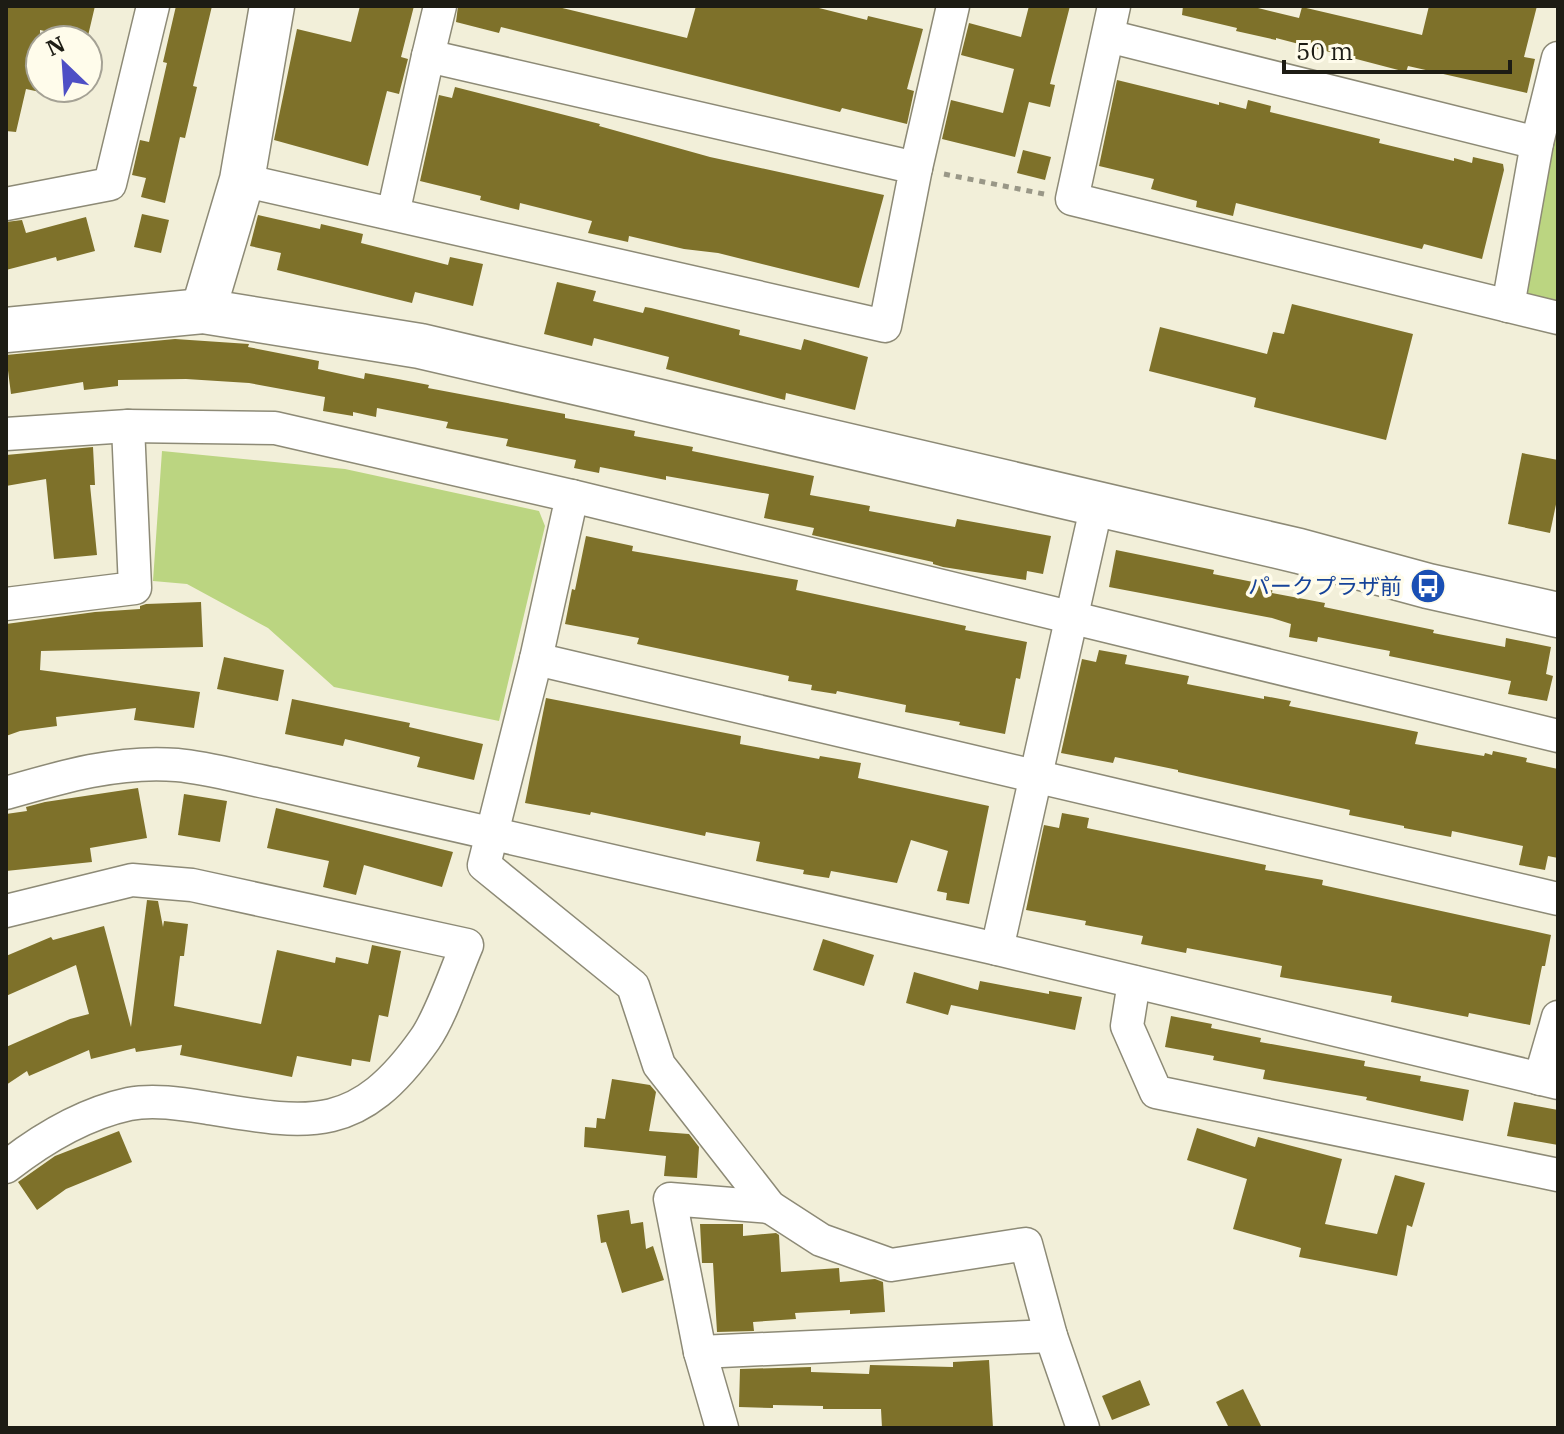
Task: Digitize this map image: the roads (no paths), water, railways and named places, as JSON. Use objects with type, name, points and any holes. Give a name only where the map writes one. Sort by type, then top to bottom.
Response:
[{"type":"street","points":[[6,204],[110,184],[153,6]]},
{"type":"street","points":[[203,311],[242,180],[272,6]]},
{"type":"street","points":[[393,214],[440,6]]},
{"type":"street","points":[[242,180],[885,326],[916,168],[953,6]]},
{"type":"street","points":[[1537,143],[1111,21],[1072,199],[1558,318]]},
{"type":"street","points":[[428,56],[916,168]]},
{"type":"street","points":[[1508,306],[1537,143],[1558,58]]},
{"type":"street","points":[[6,330],[203,311],[420,346],[1299,551],[1428,586],[1558,615]]},
{"type":"street","points":[[6,604],[135,588],[128,426]]},
{"type":"street","points":[[6,434],[128,426],[275,428],[572,496],[1558,736]]},
{"type":"street","points":[[572,496],[536,659],[484,865],[633,986],[659,1065],[770,1207],[821,1240],[891,1265],[1026,1244],[1051,1336],[1083,1428]]},
{"type":"street","points":[[997,949],[1097,504]]},
{"type":"street","points":[[536,659],[1036,779],[1558,899]]},
{"type":"street","points":[[6,793],[67,775],[121,767],[177,765],[275,784],[997,949],[1549,1081],[1558,1017]]},
{"type":"street","points":[[6,1167],[43,1138],[88,1117],[131,1104],[179,1104],[277,1119],[313,1120],[335,1116],[358,1105],[396,1075],[427,1036],[467,945],[192,885],[132,880],[7,910]]},
{"type":"street","points":[[1134,982],[1127,1026],[1156,1092],[1558,1175]]},
{"type":"street","points":[[722,1428],[700,1352],[670,1199],[770,1207]]},
{"type":"street","points":[[700,1352],[1051,1336]]},
{"type":"place","name":"パークプラザ前","points":[[1428,586]]}]
